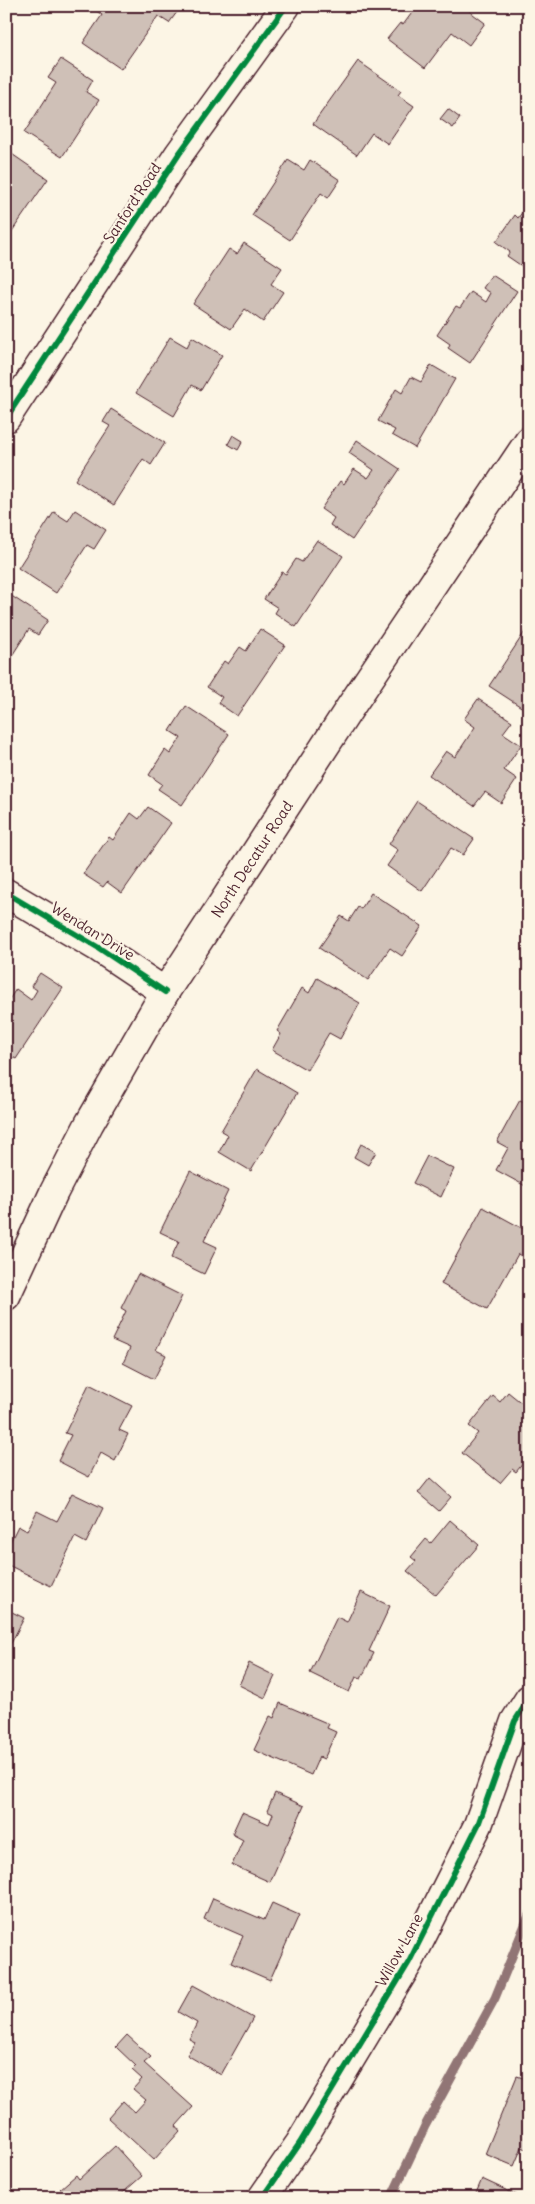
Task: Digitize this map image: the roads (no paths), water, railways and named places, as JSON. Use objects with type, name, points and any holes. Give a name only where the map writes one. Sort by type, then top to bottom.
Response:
[{"type":"street","name":"Sanford Road","points":[[6,418],[180,154],[286,6]]},
{"type":"street","name":"North Decatur Road","points":[[6,1296],[54,1192],[89,1124],[165,992],[351,706],[529,441]]},
{"type":"street","name":"Wendan Drive","points":[[6,893],[98,948],[165,992]]},
{"type":"street","name":"Willow Lane","points":[[262,2198],[300,2144],[409,1962],[478,1825],[515,1721],[529,1699]]},
{"type":"waterway","points":[[391,2198],[425,2126],[495,1998],[529,1915]]}]
